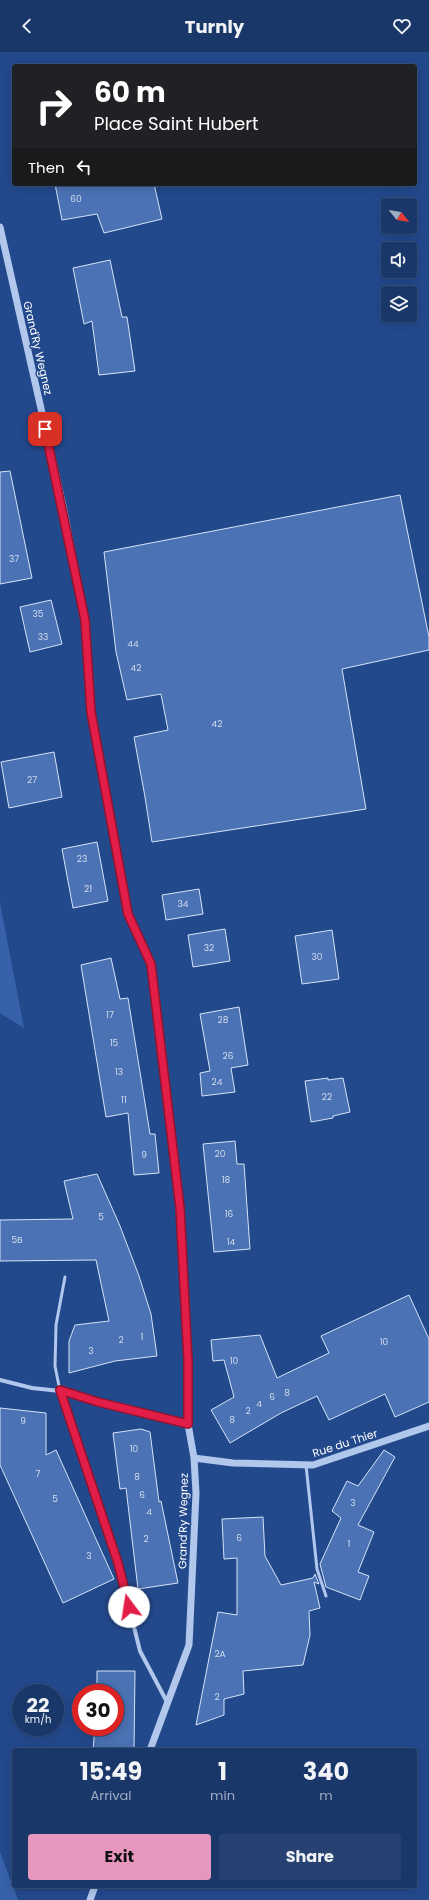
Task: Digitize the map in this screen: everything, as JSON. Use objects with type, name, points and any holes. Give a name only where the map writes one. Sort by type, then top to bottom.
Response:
[{"type":"street","name":"Grand'Ry Wegnez","points":[[0,227],[62,506],[85,620],[91,712],[128,914],[151,964],[180,1208],[188,1361],[188,1424],[194,1458],[196,1494],[189,1645],[151,1748]]},
{"type":"street","points":[[0,1380],[32,1388],[60,1390],[98,1402],[188,1424]]},
{"type":"street","points":[[60,1390],[118,1563],[140,1651],[167,1702]]},
{"type":"street","name":"Rue du Thier","points":[[194,1458],[233,1463],[313,1465],[429,1426]]},
{"type":"street","points":[[90,1900],[94,1888]]},
{"type":"lane","points":[[60,1390],[55,1366],[56,1325],[65,1277]]},
{"type":"lane","points":[[306,1465],[317,1569],[326,1596]]},
{"type":"shaded area","points":[[0,903],[24,1028],[0,1013]]},
{"type":"shaded area","points":[[0,1852],[12,1884],[12,1888],[14,1888],[18,1900],[0,1900]]},
{"type":"building","points":[[55,186],[154,186],[162,219],[104,233],[97,214],[62,220]]},
{"type":"building","points":[[110,260],[122,317],[127,317],[135,371],[99,375],[92,321],[84,324],[73,268]]},
{"type":"building","points":[[10,471],[32,578],[0,584],[0,472]]},
{"type":"building","points":[[400,495],[429,637],[429,650],[342,669],[366,809],[152,842],[134,737],[168,730],[161,694],[127,700],[116,652],[104,552]]},
{"type":"building","points":[[51,600],[62,644],[30,652],[20,607]]},
{"type":"building","points":[[54,752],[62,797],[9,808],[1,762]]},
{"type":"building","points":[[97,842],[108,901],[73,908],[62,849]]},
{"type":"building","points":[[199,889],[203,914],[166,920],[162,895]]},
{"type":"building","points":[[225,929],[230,961],[193,967],[188,935]]},
{"type":"building","points":[[332,930],[339,979],[302,984],[295,936]]},
{"type":"building","points":[[111,958],[120,999],[128,998],[150,1134],[155,1134],[159,1173],[134,1175],[128,1113],[106,1117],[81,965]]},
{"type":"building","points":[[239,1007],[248,1065],[231,1068],[235,1092],[202,1096],[200,1073],[210,1071],[200,1014]]},
{"type":"building","points":[[328,1078],[328,1080],[343,1078],[350,1112],[333,1116],[333,1118],[311,1122],[305,1081]]},
{"type":"building","points":[[235,1141],[237,1164],[244,1164],[250,1249],[214,1252],[203,1144]]},
{"type":"building","points":[[97,1174],[120,1226],[139,1276],[151,1314],[157,1356],[115,1361],[69,1373],[69,1341],[75,1325],[109,1321],[96,1260],[0,1261],[0,1220],[73,1219],[64,1181]]},
{"type":"building","points":[[409,1295],[429,1339],[429,1402],[395,1417],[385,1394],[329,1420],[317,1396],[281,1413],[230,1443],[211,1410],[234,1397],[224,1360],[213,1361],[211,1340],[260,1335],[277,1378],[329,1353],[321,1336]]},
{"type":"building","points":[[0,1408],[46,1413],[46,1455],[56,1450],[114,1579],[63,1603],[0,1465]]},
{"type":"building","points":[[141,1429],[150,1432],[159,1502],[161,1501],[178,1583],[138,1589],[126,1488],[120,1489],[113,1433]]},
{"type":"building","points":[[384,1450],[395,1457],[358,1525],[374,1532],[358,1572],[369,1576],[360,1600],[326,1587],[320,1564],[341,1518],[332,1511],[347,1481],[358,1486]]},
{"type":"building","points":[[263,1517],[265,1556],[281,1585],[313,1578],[315,1574],[319,1584],[314,1582],[320,1608],[309,1611],[310,1635],[303,1665],[243,1671],[244,1694],[224,1699],[224,1715],[196,1725],[218,1612],[237,1615],[237,1558],[224,1559],[222,1519]]},
{"type":"building","points":[[97,1671],[135,1671],[134,1748],[93,1748],[94,1736],[124,1736],[124,1684],[97,1684]]},
{"type":"route","points":[[45,429],[85,620],[91,712],[128,914],[151,964],[180,1208],[188,1361],[188,1424],[98,1402],[60,1390],[75,1439],[118,1563],[129,1607]]}]
